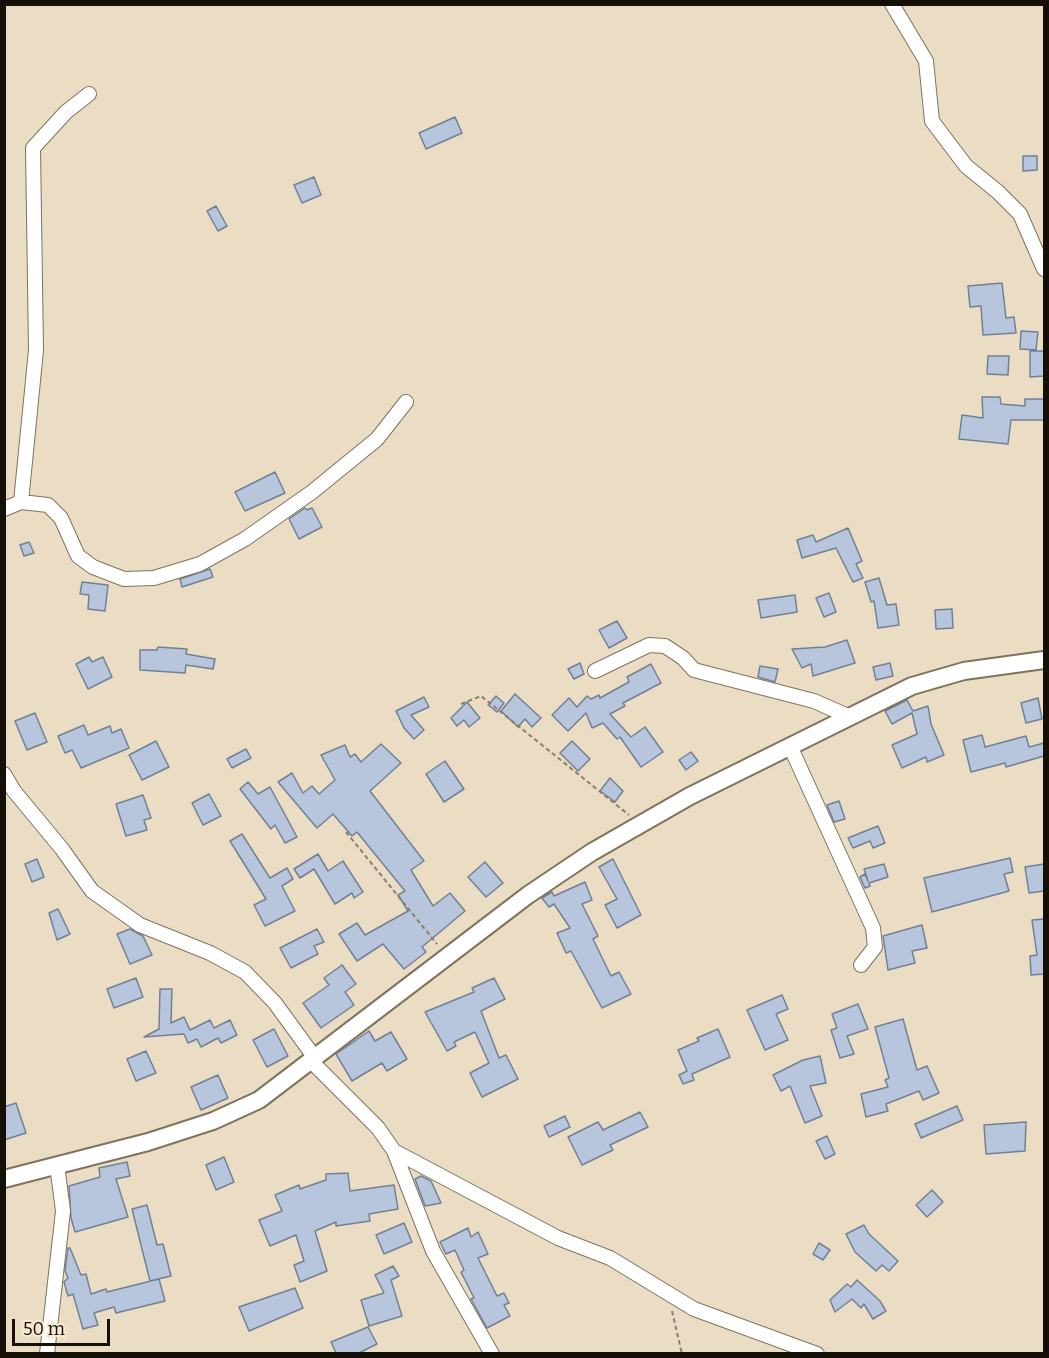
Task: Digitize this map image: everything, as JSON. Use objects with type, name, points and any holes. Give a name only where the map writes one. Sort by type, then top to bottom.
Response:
[{"type":"main road","points":[[4,1179],[148,1142],[213,1121],[259,1100],[528,895],[592,852],[640,824],[848,716],[912,686],[964,671],[1044,660]]},
{"type":"street","points":[[892,4],[926,61],[932,120],[966,166],[998,192],[1020,214],[1044,269]]},
{"type":"street","points":[[21,502],[36,350],[33,148],[66,112],[89,94]]},
{"type":"street","points":[[4,509],[21,502],[48,505],[62,518],[78,556],[93,567],[124,579],[154,578],[200,564],[245,539],[312,492],[377,439],[406,402]]},
{"type":"street","points":[[596,671],[649,645],[665,646],[683,658],[694,670],[814,701],[848,716]]},
{"type":"street","points":[[790,746],[873,928],[875,947],[861,965]]},
{"type":"street","points":[[4,774],[92,891],[140,924],[210,953],[245,972],[275,1003],[313,1059],[378,1128],[394,1151],[434,1251],[492,1353]]},
{"type":"street","points":[[394,1151],[558,1238],[609,1258],[694,1309],[817,1353]]},
{"type":"street","points":[[47,1353],[63,1211],[57,1166]]},
{"type":"path","points":[[461,704],[481,696],[640,824]]},
{"type":"path","points":[[346,832],[446,956]]},
{"type":"path","points":[[668,1293],[682,1353]]},
{"type":"building","points":[[455,117],[462,133],[426,149],[419,133]]},
{"type":"building","points":[[1023,156],[1037,156],[1037,170],[1023,171]]},
{"type":"building","points":[[314,177],[321,195],[302,203],[294,185]]},
{"type":"building","points":[[216,206],[227,226],[218,231],[207,211]]},
{"type":"building","points":[[1002,283],[1006,318],[1014,317],[1016,333],[983,335],[981,306],[970,307],[968,286]]},
{"type":"building","points":[[1021,331],[1038,332],[1036,350],[1020,349]]},
{"type":"building","points":[[1030,351],[1044,351],[1044,376],[1030,377]]},
{"type":"building","points":[[988,356],[1009,356],[1008,375],[987,374]]},
{"type":"building","points":[[982,397],[1000,397],[1001,404],[1025,406],[1025,399],[1044,399],[1044,420],[1011,420],[1008,444],[959,439],[962,415],[983,418]]},
{"type":"building","points":[[275,472],[285,493],[245,511],[235,492]]},
{"type":"building","points":[[305,508],[307,510],[312,508],[322,527],[299,539],[289,519]]},
{"type":"building","points":[[848,528],[862,561],[856,564],[863,578],[853,582],[836,548],[802,558],[797,540],[813,535],[816,542]]},
{"type":"building","points":[[29,542],[34,553],[24,556],[20,545]]},
{"type":"building","points":[[210,569],[213,577],[182,587],[180,579]]},
{"type":"building","points":[[879,578],[887,605],[896,604],[899,625],[878,628],[874,601],[871,602],[865,582]]},
{"type":"building","points":[[82,582],[108,585],[105,611],[88,609],[89,595],[80,594]]},
{"type":"building","points":[[829,593],[836,612],[824,617],[816,598]]},
{"type":"building","points":[[795,595],[797,612],[761,618],[758,600]]},
{"type":"building","points":[[952,609],[953,628],[936,629],[935,610]]},
{"type":"building","points":[[617,621],[627,638],[609,648],[599,630]]},
{"type":"building","points":[[847,640],[855,663],[813,676],[811,664],[802,668],[792,649],[825,647]]},
{"type":"building","points":[[158,647],[187,649],[186,654],[215,659],[213,669],[186,665],[185,673],[140,670],[140,650],[157,650]]},
{"type":"building","points":[[89,657],[92,662],[103,657],[112,677],[88,689],[76,664]]},
{"type":"building","points":[[580,663],[584,674],[574,679],[568,669]]},
{"type":"building","points":[[890,663],[893,676],[876,680],[873,667]]},
{"type":"building","points":[[651,664],[661,683],[623,703],[625,706],[610,714],[631,737],[645,727],[663,752],[641,767],[620,737],[617,739],[603,723],[592,728],[586,713],[568,731],[552,715],[569,698],[577,707],[587,696],[591,699],[599,695],[600,698],[629,682],[627,677]]},
{"type":"building","points":[[760,666],[778,669],[775,682],[758,677]]},
{"type":"building","points":[[515,694],[541,718],[532,727],[525,719],[518,727],[501,711]]},
{"type":"building","points":[[496,696],[504,703],[497,712],[488,705]]},
{"type":"building","points":[[424,697],[429,707],[411,715],[424,730],[414,739],[404,728],[396,711]]},
{"type":"building","points":[[1038,698],[1042,719],[1026,723],[1021,703]]},
{"type":"building","points":[[907,700],[913,711],[928,706],[931,724],[944,755],[927,762],[926,757],[902,768],[892,745],[917,734],[912,713],[892,724],[885,711]]},
{"type":"building","points":[[467,702],[480,718],[469,727],[464,720],[457,726],[451,718]]},
{"type":"building","points":[[35,713],[47,742],[27,750],[15,721]]},
{"type":"building","points":[[84,725],[88,735],[110,726],[112,733],[121,729],[129,748],[81,768],[72,750],[65,753],[58,736]]},
{"type":"building","points":[[982,735],[985,747],[1026,736],[1029,747],[1044,743],[1044,756],[1006,767],[1005,763],[971,772],[963,740]]},
{"type":"building","points":[[156,741],[169,767],[142,780],[129,755]]},
{"type":"building","points":[[572,741],[590,759],[578,771],[560,753]]},
{"type":"building","points":[[381,744],[401,763],[370,791],[424,861],[411,870],[433,906],[450,893],[465,911],[422,947],[426,952],[404,969],[383,944],[357,961],[339,934],[357,923],[365,935],[408,911],[398,895],[405,891],[357,832],[352,836],[333,814],[317,828],[278,782],[292,773],[303,793],[312,786],[319,794],[335,780],[321,755],[345,745],[350,757],[355,754],[361,762]]},
{"type":"building","points":[[246,749],[251,758],[232,768],[227,759]]},
{"type":"building","points":[[691,752],[698,761],[686,770],[679,760]]},
{"type":"building","points":[[445,761],[464,789],[444,802],[426,774]]},
{"type":"building","points":[[610,778],[623,791],[615,802],[600,791]]},
{"type":"building","points":[[248,782],[258,794],[270,787],[297,837],[285,843],[275,825],[271,829],[240,789]]},
{"type":"building","points":[[209,794],[221,816],[203,825],[192,803]]},
{"type":"building","points":[[143,795],[151,818],[144,820],[147,830],[126,836],[116,804]]},
{"type":"building","points":[[839,801],[845,819],[834,822],[827,805]]},
{"type":"building","points":[[878,826],[885,843],[873,848],[870,841],[853,848],[848,838]]},
{"type":"building","points":[[242,834],[270,878],[287,868],[293,879],[282,886],[295,911],[265,926],[254,905],[266,899],[230,841]]},
{"type":"building","points":[[318,854],[328,871],[343,861],[363,892],[354,898],[352,893],[335,904],[314,869],[300,878],[294,869]]},
{"type":"building","points":[[1010,858],[1013,872],[1004,874],[1009,891],[932,912],[924,878]]},
{"type":"building","points":[[37,859],[44,877],[32,882],[25,864]]},
{"type":"building","points":[[613,859],[641,915],[617,928],[605,905],[617,899],[599,867]]},
{"type":"building","points":[[485,862],[503,883],[486,897],[468,877]]},
{"type":"building","points":[[884,864],[888,877],[869,883],[870,886],[865,888],[860,877],[865,874],[868,881],[864,869]]},
{"type":"building","points":[[1044,864],[1044,891],[1029,893],[1025,867]]},
{"type":"building","points":[[585,882],[592,900],[582,904],[598,936],[593,939],[611,976],[619,972],[631,994],[602,1008],[571,951],[566,953],[557,933],[570,928],[554,904],[549,907],[542,898],[552,892],[554,896]]},
{"type":"building","points":[[58,909],[70,934],[57,940],[49,913]]},
{"type":"building","points":[[1044,919],[1044,974],[1031,975],[1030,956],[1037,955],[1032,920]]},
{"type":"building","points":[[922,925],[927,948],[912,951],[915,963],[888,970],[883,936]]},
{"type":"building","points":[[130,929],[143,936],[152,955],[130,964],[117,934]]},
{"type":"building","points":[[317,929],[324,942],[314,946],[318,954],[291,968],[280,948]]},
{"type":"building","points":[[342,965],[356,984],[345,992],[354,1005],[321,1028],[303,1003],[329,985],[324,978]]},
{"type":"building","points":[[136,978],[143,997],[114,1008],[107,989]]},
{"type":"building","points":[[494,978],[505,999],[481,1011],[499,1058],[506,1055],[518,1079],[482,1097],[470,1073],[489,1063],[475,1032],[454,1042],[456,1046],[447,1051],[425,1012],[474,992],[472,988]]},
{"type":"building","points":[[160,989],[172,989],[171,1023],[184,1017],[190,1030],[210,1020],[214,1028],[230,1020],[237,1035],[221,1043],[218,1038],[201,1047],[197,1039],[188,1043],[184,1034],[144,1037],[159,1029]]},
{"type":"building","points":[[782,995],[788,1009],[776,1014],[788,1040],[765,1050],[747,1010]]},
{"type":"building","points":[[858,1004],[868,1029],[847,1036],[854,1054],[840,1058],[831,1030],[837,1028],[832,1014]]},
{"type":"building","points":[[903,1019],[917,1070],[927,1066],[939,1093],[923,1100],[919,1091],[886,1104],[888,1111],[866,1117],[861,1094],[888,1087],[885,1080],[889,1078],[875,1027]]},
{"type":"building","points":[[274,1029],[288,1056],[267,1067],[253,1040]]},
{"type":"building","points":[[718,1029],[730,1057],[692,1074],[694,1080],[683,1084],[679,1075],[687,1071],[678,1050]]},
{"type":"building","points":[[369,1031],[375,1041],[391,1032],[407,1059],[387,1071],[382,1063],[352,1081],[336,1054]]},
{"type":"building","points":[[146,1051],[156,1073],[136,1081],[127,1059]]},
{"type":"building","points":[[820,1056],[826,1083],[810,1086],[822,1116],[805,1123],[790,1086],[781,1091],[773,1075],[803,1060]]},
{"type":"building","points":[[218,1075],[228,1098],[201,1110],[191,1087]]},
{"type":"building","points":[[16,1103],[26,1133],[4,1140],[4,1107]]},
{"type":"building","points":[[957,1106],[963,1120],[921,1138],[915,1124]]},
{"type":"building","points":[[640,1112],[648,1127],[610,1145],[613,1150],[582,1165],[568,1137],[598,1122],[603,1130]]},
{"type":"building","points":[[565,1116],[570,1127],[549,1137],[544,1126]]},
{"type":"building","points":[[1026,1122],[1025,1151],[986,1154],[984,1125]]},
{"type":"building","points":[[827,1136],[835,1154],[825,1159],[816,1141]]},
{"type":"building","points":[[224,1157],[234,1182],[216,1190],[206,1165]]},
{"type":"building","points":[[127,1162],[130,1176],[116,1179],[128,1217],[75,1232],[71,1218],[69,1186],[100,1177],[99,1168]]},
{"type":"building","points":[[348,1173],[350,1191],[394,1185],[398,1209],[369,1214],[370,1221],[336,1226],[336,1222],[315,1231],[327,1271],[300,1282],[294,1265],[304,1261],[296,1235],[270,1246],[259,1220],[282,1211],[275,1195],[299,1185],[300,1189],[326,1180],[326,1174]]},
{"type":"building","points":[[421,1176],[431,1181],[441,1203],[425,1206],[415,1179]]},
{"type":"building","points":[[932,1190],[943,1202],[927,1217],[916,1205]]},
{"type":"building","points":[[147,1205],[157,1245],[163,1244],[171,1276],[150,1281],[132,1209]]},
{"type":"building","points":[[404,1223],[412,1242],[384,1254],[376,1235]]},
{"type":"building","points":[[864,1225],[869,1234],[898,1261],[889,1271],[882,1265],[876,1271],[855,1252],[846,1234]]},
{"type":"building","points":[[468,1228],[471,1237],[478,1232],[488,1254],[478,1258],[497,1296],[504,1293],[509,1303],[504,1305],[510,1316],[487,1328],[471,1299],[474,1298],[461,1272],[464,1270],[455,1250],[446,1254],[440,1242]]},
{"type":"building","points":[[819,1243],[830,1250],[823,1260],[813,1254]]},
{"type":"building","points":[[68,1248],[70,1248],[81,1275],[86,1274],[91,1294],[159,1279],[165,1301],[116,1313],[114,1307],[94,1313],[98,1325],[83,1329],[73,1294],[68,1296],[64,1282],[68,1278],[65,1271]]},
{"type":"building","points":[[393,1266],[399,1276],[391,1280],[402,1316],[369,1326],[361,1300],[384,1293],[375,1275]]},
{"type":"building","points":[[857,1280],[880,1301],[886,1311],[873,1319],[864,1304],[861,1308],[852,1299],[835,1312],[830,1300],[847,1284],[851,1287]]},
{"type":"building","points":[[295,1288],[303,1308],[249,1331],[239,1307]]},
{"type":"building","points":[[368,1327],[377,1344],[359,1353],[336,1353],[331,1342]]}]
